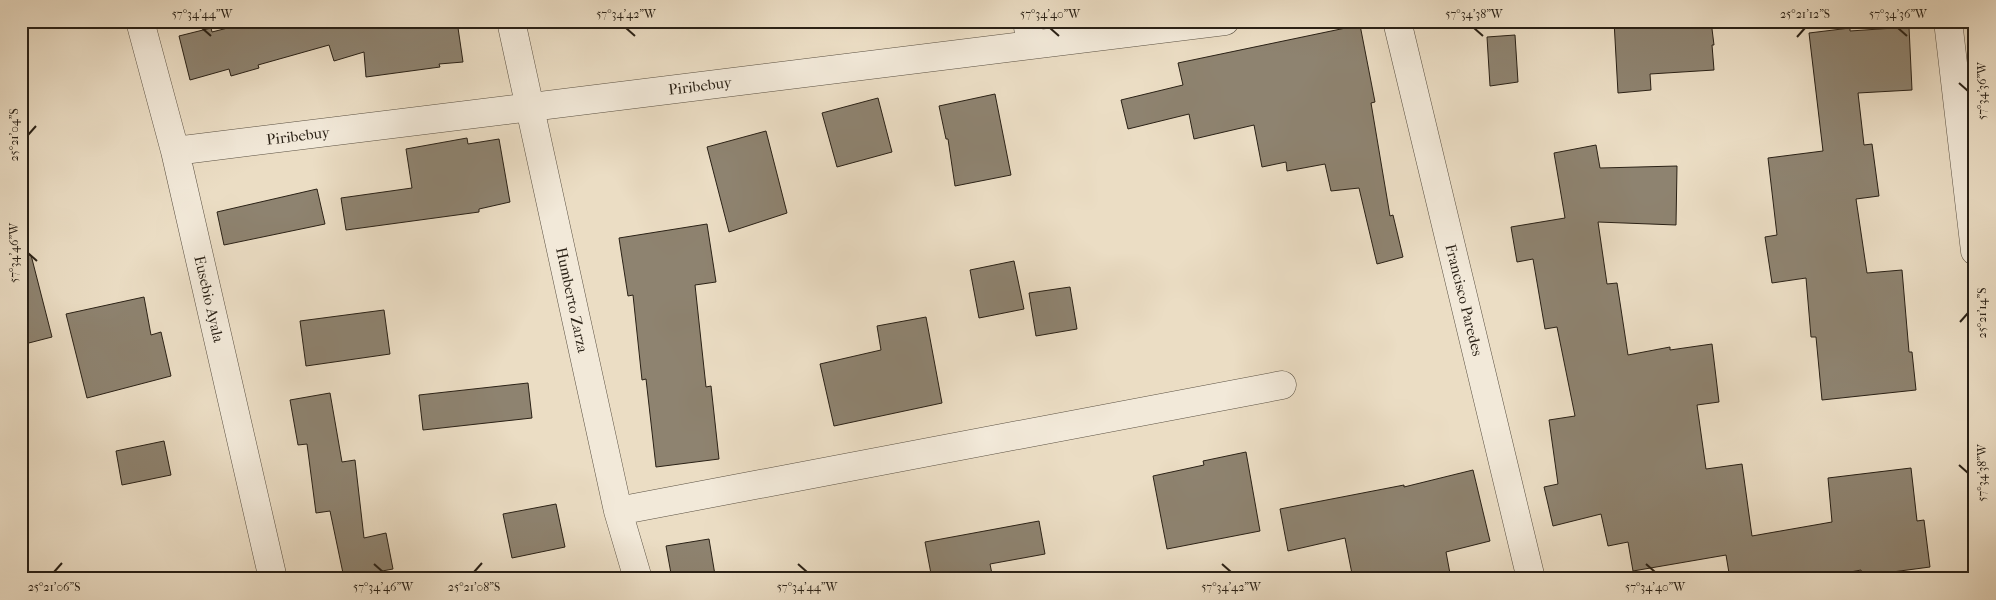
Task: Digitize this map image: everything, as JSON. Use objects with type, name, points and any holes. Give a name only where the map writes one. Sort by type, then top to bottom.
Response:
[{"type":"street","name":"Eusebio Ayala","points":[[140,21],[175,151],[273,579]]},
{"type":"street","name":"Humberto Zarza","points":[[510,21],[618,511],[638,579]]},
{"type":"street","name":"Piribebuy","points":[[175,151],[530,108],[1029,33],[1225,21]]},
{"type":"street","name":"Francisco Paredes","points":[[1397,21],[1531,579]]},
{"type":"street","points":[[1948,21],[1975,251]]},
{"type":"street","points":[[618,511],[1282,385]]},
{"type":"building","points":[[255,21],[457,21],[463,62],[439,64],[440,67],[366,77],[364,52],[334,61],[329,45],[258,65],[259,68],[231,76],[229,69],[190,80],[179,36],[211,28],[212,32]]},
{"type":"building","points":[[1614,21],[1711,21],[1714,45],[1712,45],[1714,70],[1650,74],[1651,90],[1618,93]]},
{"type":"building","points":[[1360,25],[1375,102],[1371,103],[1390,216],[1393,215],[1403,257],[1377,264],[1359,188],[1331,191],[1325,164],[1287,171],[1286,162],[1262,167],[1254,125],[1194,139],[1189,114],[1128,129],[1121,100],[1183,85],[1178,63]]},
{"type":"building","points":[[1909,27],[1912,90],[1858,93],[1864,145],[1872,144],[1879,196],[1856,199],[1867,273],[1902,270],[1909,352],[1912,352],[1916,390],[1822,400],[1816,337],[1811,337],[1806,278],[1772,283],[1765,237],[1777,235],[1768,158],[1823,151],[1809,33],[1850,28],[1850,31]]},
{"type":"building","points":[[1515,35],[1518,82],[1490,86],[1487,37]]},
{"type":"building","points":[[995,94],[1011,175],[955,186],[948,139],[946,139],[939,106]]},
{"type":"building","points":[[878,98],[892,152],[837,167],[822,113]]},
{"type":"building","points":[[766,131],[787,213],[729,232],[707,147]]},
{"type":"building","points":[[467,138],[468,144],[499,139],[510,202],[479,209],[479,212],[346,230],[341,198],[412,188],[406,149]]},
{"type":"building","points":[[1596,145],[1600,168],[1677,166],[1676,225],[1598,222],[1607,284],[1617,283],[1628,355],[1670,347],[1670,350],[1712,344],[1719,402],[1697,405],[1706,469],[1742,464],[1752,536],[1832,522],[1828,478],[1911,468],[1917,521],[1924,520],[1930,567],[1862,576],[1861,570],[1813,579],[1730,579],[1726,555],[1633,571],[1628,542],[1608,546],[1601,514],[1553,526],[1544,487],[1558,484],[1549,420],[1575,416],[1557,327],[1545,329],[1533,259],[1517,262],[1511,227],[1565,218],[1554,153]]},
{"type":"building","points":[[317,189],[325,224],[224,245],[217,212]]},
{"type":"building","points":[[707,224],[716,282],[695,285],[706,387],[711,386],[719,459],[656,467],[646,379],[642,380],[633,295],[628,296],[619,238]]},
{"type":"building","points":[[31,255],[52,337],[21,345],[21,256]]},
{"type":"building","points":[[1014,261],[1024,309],[979,318],[970,270]]},
{"type":"building","points":[[1070,287],[1077,329],[1036,336],[1029,293]]},
{"type":"building","points":[[144,297],[151,335],[161,332],[171,376],[87,398],[66,314]]},
{"type":"building","points":[[384,310],[390,354],[306,366],[300,321]]},
{"type":"building","points":[[926,317],[942,403],[834,426],[820,364],[881,350],[877,326]]},
{"type":"building","points":[[528,383],[532,418],[423,430],[419,395]]},
{"type":"building","points":[[330,393],[342,462],[355,460],[364,538],[386,533],[393,569],[344,578],[330,511],[316,513],[307,444],[298,445],[290,400]]},
{"type":"building","points":[[164,441],[171,475],[122,485],[116,451]]},
{"type":"building","points":[[1246,452],[1260,531],[1167,549],[1153,476],[1204,465],[1203,461]]},
{"type":"building","points":[[1473,470],[1490,541],[1446,552],[1451,579],[1353,579],[1345,538],[1288,551],[1280,509],[1404,485],[1404,487]]},
{"type":"building","points":[[556,504],[565,547],[512,558],[503,514]]},
{"type":"building","points":[[1039,521],[1045,554],[990,564],[993,579],[932,579],[925,542]]},
{"type":"building","points":[[709,539],[715,575],[696,579],[672,579],[666,546]]}]
